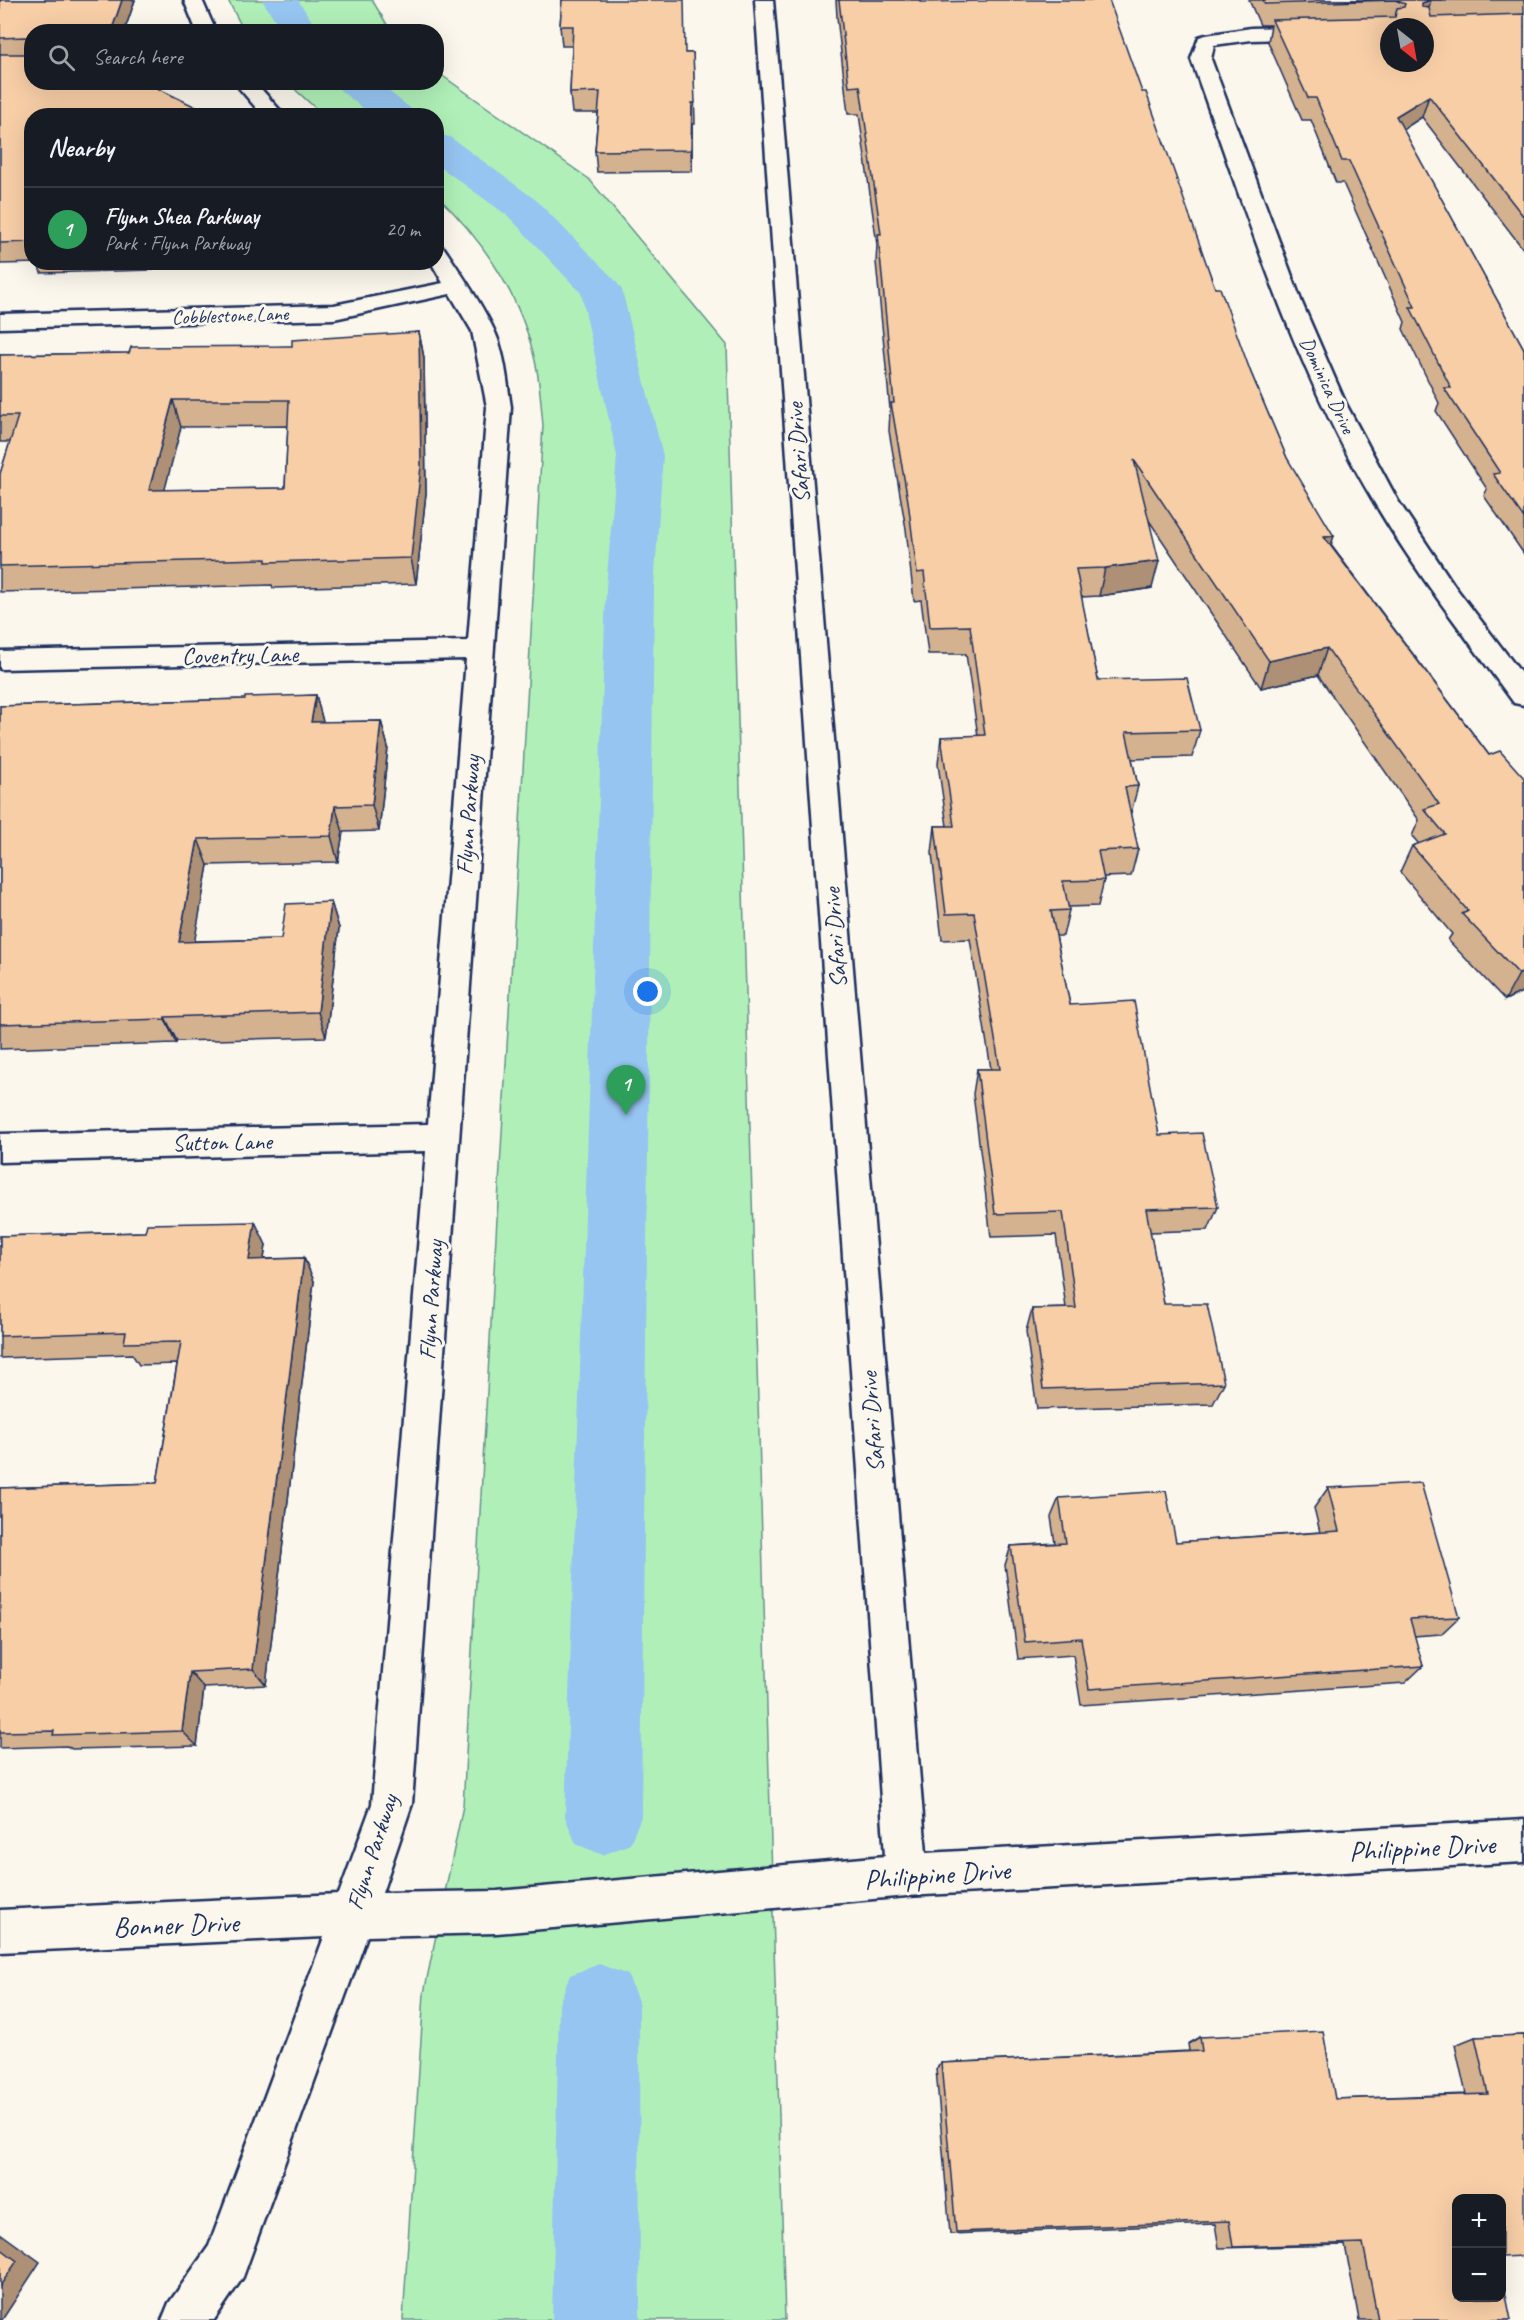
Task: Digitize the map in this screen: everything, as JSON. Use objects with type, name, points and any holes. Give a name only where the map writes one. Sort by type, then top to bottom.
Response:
[{"type":"street","points":[[193,0],[204,24]]},
{"type":"street","name":"Safari Drive","points":[[764,0],[907,1875]]},
{"type":"street","name":"Dominica Drive","points":[[1380,30],[1251,34],[1206,41],[1201,59],[1291,303],[1334,404],[1386,502],[1447,594],[1524,696]]},
{"type":"street","points":[[250,90],[266,108]]},
{"type":"street","name":"Flynn Parkway","points":[[186,2320],[227,2261],[300,2065],[392,1804],[499,407],[483,331],[444,265]]},
{"type":"street","name":"Cobblestone Lane","points":[[0,321],[334,312],[458,286]]},
{"type":"street","name":"Coventry Lane","points":[[0,660],[481,650]]},
{"type":"street","name":"Sutton Lane","points":[[0,1148],[443,1137]]},
{"type":"street","name":"Philippine Drive","points":[[351,1915],[497,1911],[907,1875],[1524,1841]]},
{"type":"street","name":"Bonner Drive","points":[[0,1931],[351,1915]]},
{"type":"green space","points":[[228,0],[372,0],[387,24],[240,24]]},
{"type":"green space","points":[[444,77],[589,179],[727,345],[785,2320],[403,2320],[424,1993],[463,1806],[543,425],[536,365],[521,317],[486,252],[444,203],[444,108],[315,108],[296,90],[444,90]]},
{"type":"building","points":[[0,0],[122,0],[114,24],[24,24],[24,37],[0,38]]},
{"type":"building","points":[[562,0],[684,0],[685,53],[693,53],[695,103],[692,103],[691,150],[595,151],[600,92],[570,93],[573,26],[560,26]]},
{"type":"building","points":[[839,0],[920,0],[920,2],[1109,0],[1142,92],[1146,92],[1215,288],[1220,288],[1251,373],[1287,458],[1334,536],[1324,537],[1489,755],[1500,751],[1524,778],[1524,972],[1519,974],[1462,914],[1468,911],[1412,846],[1445,834],[1424,809],[1439,804],[1327,648],[1269,661],[1134,460],[1159,561],[1076,569],[1098,680],[1187,678],[1200,730],[1126,732],[1138,786],[1125,787],[1138,849],[1098,851],[1104,880],[1063,881],[1069,910],[1051,911],[1070,1005],[1134,1001],[1159,1135],[1202,1133],[1218,1207],[1146,1209],[1164,1304],[1207,1304],[1224,1383],[1043,1389],[1032,1309],[1076,1308],[1063,1212],[995,1214],[977,1069],[1000,1069],[974,913],[946,914],[935,826],[954,826],[941,737],[985,735],[970,626],[930,627],[924,572],[917,573],[908,501],[891,403],[894,403],[878,234],[881,234],[860,86],[849,87]]},
{"type":"building","points":[[1263,0],[1395,0],[1265,4]]},
{"type":"building","points":[[1395,0],[1431,0],[1422,3],[1422,7],[1429,8],[1431,17],[1524,14],[1524,217],[1429,96],[1396,116],[1524,349],[1524,518],[1493,474],[1500,473],[1444,388],[1451,388],[1410,307],[1415,307],[1349,161],[1342,161],[1316,98],[1308,98],[1272,20],[1395,17],[1397,8],[1404,7],[1405,4]]},
{"type":"building","points":[[0,54],[24,54],[24,90],[161,90],[198,108],[24,108],[24,242],[0,243]]},
{"type":"building","points":[[419,332],[421,466],[411,558],[266,562],[266,559],[0,566],[0,474],[18,416],[0,416],[0,355],[129,353],[131,347],[292,346],[292,340]],"holes":[[[173,400],[289,400],[285,488],[149,490]]]},
{"type":"building","points":[[316,695],[311,722],[381,721],[372,805],[335,806],[331,836],[198,839],[179,942],[281,939],[286,904],[331,902],[318,1012],[0,1024],[0,706]]},
{"type":"building","points":[[255,1222],[249,1260],[304,1258],[253,1669],[190,1672],[182,1731],[53,1735],[54,1731],[0,1732],[0,1488],[157,1483],[181,1342],[124,1343],[126,1332],[0,1336],[0,1236],[145,1232],[147,1224]]},
{"type":"building","points":[[1421,1483],[1459,1617],[1410,1619],[1423,1666],[1089,1689],[1081,1638],[1025,1642],[1011,1546],[1066,1543],[1059,1498],[1166,1491],[1176,1542],[1339,1531],[1328,1488]]},
{"type":"building","points":[[1323,2031],[1335,2099],[1488,2094],[1475,2037],[1524,2035],[1524,2256],[1506,2257],[1506,2194],[1452,2194],[1452,2302],[1506,2302],[1506,2296],[1511,2320],[1378,2320],[1363,2243],[1233,2247],[1229,2221],[956,2232],[941,2063],[1202,2051],[1200,2037]]},
{"type":"building","points":[[0,2248],[17,2261],[0,2286]]},
{"type":"waterway","points":[[280,0],[296,24]]},
{"type":"waterway","points":[[363,90],[387,108]]},
{"type":"waterway","points":[[444,151],[522,208],[601,290],[640,456],[630,588],[603,1817]]},
{"type":"waterway","points":[[596,2320],[599,2004]]},
{"type":"place","name":"Flynn Shea Parkway","points":[[626,1115]]}]
